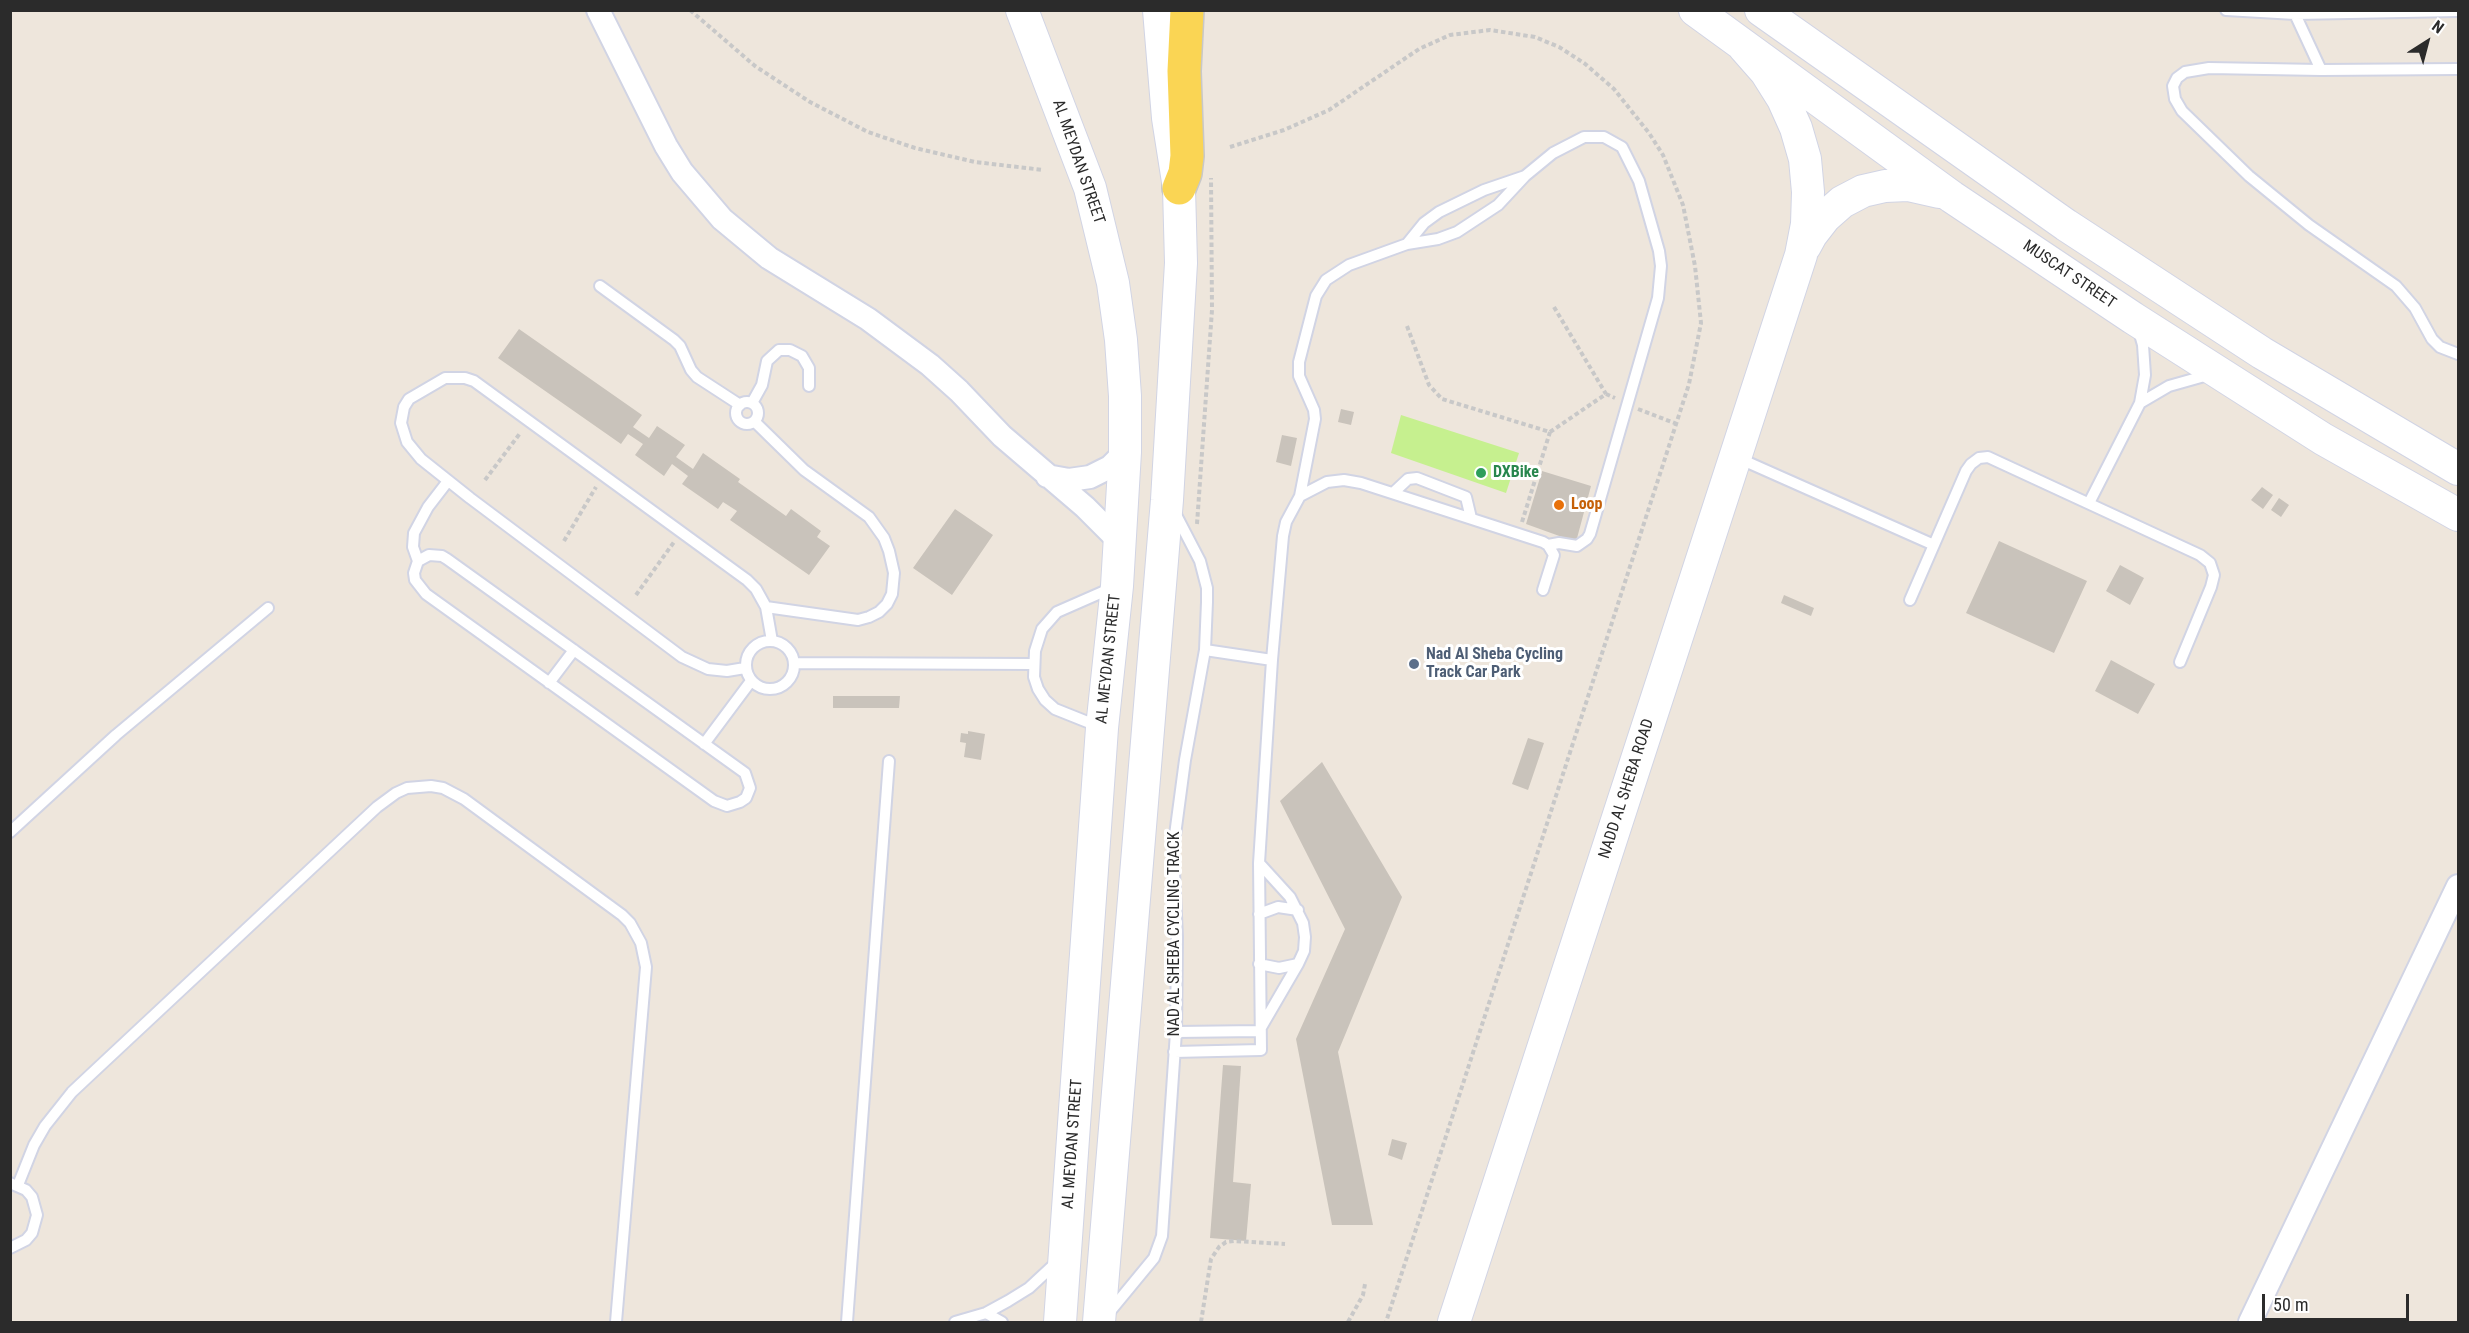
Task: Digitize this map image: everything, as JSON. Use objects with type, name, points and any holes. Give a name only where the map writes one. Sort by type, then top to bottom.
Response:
[{"type":"main road","points":[[1179,188],[1185,173],[1187,156],[1184,71],[1187,10]]},
{"type":"street","points":[[598,10],[666,146],[682,172],[722,219],[769,258],[900,341],[959,391],[1002,436],[1047,477],[1085,507],[1120,542]]},
{"type":"street","name":"AL MEYDAN STREET","points":[[1022,10],[1075,145],[1101,229],[1113,284],[1121,339],[1125,396],[1125,452],[1117,585],[1102,728],[1060,1323]]},
{"type":"street","points":[[1144,10],[1159,103],[1162,112],[1168,118]]},
{"type":"street","points":[[1100,1323],[1167,500],[1181,263],[1179,188],[1168,118],[1159,10]]},
{"type":"street","name":"MUSCAT STREET","points":[[1695,10],[1952,197],[2133,318],[2368,466],[2458,515]]},
{"type":"street","points":[[1761,10],[2066,225],[2262,353],[2458,469]]},
{"type":"street","name":"NADD AL SHEBA ROAD","points":[[1744,47],[1766,72],[1783,99],[1796,129],[1805,159],[1808,192],[1807,224],[1801,255]]},
{"type":"street","name":"NADD AL SHEBA ROAD","points":[[1454,1323],[1801,255],[1810,234],[1842,202],[1863,191],[1908,184],[1930,188],[1952,197]]},
{"type":"street","points":[[1047,477],[1069,480],[1090,477],[1110,467],[1125,452]]},
{"type":"street","points":[[2250,1323],[2458,886]]},
{"type":"lane","points":[[2226,10],[2295,14],[2458,11]]},
{"type":"lane","points":[[2295,14],[2321,70]]},
{"type":"lane","points":[[2458,69],[2198,69],[2185,72],[2177,78],[2173,86],[2182,111],[2249,176],[2309,225],[2397,286],[2415,308],[2432,339],[2440,347],[2458,354]]},
{"type":"lane","points":[[1174,1052],[1261,1050],[1259,863],[1272,660],[1282,536],[1286,522],[1300,496],[1315,419],[1314,410],[1299,376],[1299,362],[1316,296],[1326,280],[1340,269],[1407,244],[1438,239],[1466,228],[1498,205],[1525,176],[1554,153],[1584,137],[1594,136],[1614,141],[1622,147],[1631,163],[1647,203],[1659,252],[1660,283],[1655,312],[1587,539],[1576,546],[1559,543],[1548,545]]},
{"type":"lane","points":[[1407,244],[1424,223],[1439,212],[1484,190],[1525,176]]},
{"type":"lane","points":[[600,286],[674,340],[680,346],[691,370],[698,377],[740,405]]},
{"type":"lane","points":[[2089,503],[2140,403],[2145,360],[2141,338],[2133,318]]},
{"type":"lane","points":[[752,404],[762,385],[767,361],[779,350],[790,350],[802,356],[809,368],[809,386]]},
{"type":"lane","points":[[2140,403],[2177,383],[2219,374]]},
{"type":"lane","points":[[745,668],[727,671],[708,669],[682,657],[545,557],[413,451],[401,423],[404,406],[416,394],[445,378],[465,378],[483,387],[747,580],[763,598],[772,641]]},
{"type":"lane","points":[[752,404],[758,410],[755,422],[747,424],[739,421],[736,413],[740,405],[752,404]]},
{"type":"lane","points":[[755,422],[804,470],[869,518],[890,550],[894,573],[892,594],[887,604],[869,617],[858,620],[766,607]]},
{"type":"lane","points":[[1735,457],[1934,545]]},
{"type":"lane","points":[[1910,600],[1966,471],[1979,458],[1988,457],[2200,555],[2210,563],[2214,575],[2211,587],[2180,662]]},
{"type":"lane","points":[[1393,494],[1408,479],[1417,478],[1462,494],[1468,501],[1471,518]]},
{"type":"lane","points":[[1300,496],[1327,482],[1344,480],[1361,483],[1548,545],[1552,550],[1554,561],[1543,590]]},
{"type":"lane","points":[[418,561],[429,555],[441,556],[749,778],[749,793],[740,802],[727,806],[714,801],[422,590],[415,580],[414,573],[418,561],[413,547],[414,533],[428,507],[448,481]]},
{"type":"lane","name":"NAD AL SHEBA CYCLING TRACK","points":[[1100,1323],[1147,1267],[1159,1247],[1162,1236],[1176,1032],[1177,937],[1173,850],[1185,760],[1205,650],[1207,588],[1205,575],[1195,548],[1167,500]]},
{"type":"lane","points":[[1102,728],[1062,712],[1045,700],[1034,677],[1034,664],[1038,640],[1049,620],[1067,607],[1117,585]]},
{"type":"lane","points":[[10,832],[116,735],[267,608]]},
{"type":"lane","points":[[772,641],[787,648],[794,663],[790,679],[777,689],[760,688],[751,681],[745,668],[746,659],[755,645],[772,641]]},
{"type":"lane","points":[[549,683],[574,650]]},
{"type":"lane","points":[[1205,650],[1272,660]]},
{"type":"lane","points":[[794,663],[1034,664]]},
{"type":"lane","points":[[704,744],[751,681]]},
{"type":"lane","points":[[847,1323],[890,761]]},
{"type":"lane","points":[[10,1248],[26,1240],[32,1233],[37,1215],[32,1197],[14,1184],[45,1126],[72,1092],[377,807],[396,793],[431,786],[443,788],[464,799],[622,915],[630,923],[641,943],[646,967],[616,1323]]},
{"type":"lane","points":[[1259,863],[1290,897],[1303,923],[1305,937],[1304,951],[1298,964],[1259,1031]]},
{"type":"lane","points":[[1259,914],[1278,907],[1298,910]]},
{"type":"lane","points":[[1259,964],[1279,968],[1298,964]]},
{"type":"lane","points":[[1176,1032],[1259,1031]]},
{"type":"lane","points":[[955,1323],[986,1313],[1029,1288],[1065,1253]]},
{"type":"lane","points":[[986,1313],[1002,1323]]},
{"type":"path","points":[[690,10],[755,66],[810,102],[868,132],[915,148],[975,162],[1043,170]]},
{"type":"path","points":[[1230,147],[1284,130],[1329,110],[1419,49],[1450,35],[1490,30],[1513,32],[1535,37],[1559,47],[1584,63],[1614,89],[1649,133],[1663,156],[1683,205],[1690,236],[1701,322],[1694,363],[1677,424],[1386,1323]]},
{"type":"path","points":[[1554,307],[1606,394],[1677,424]]},
{"type":"path","points":[[1407,326],[1429,385],[1442,399],[1550,432]]},
{"type":"path","points":[[1519,534],[1550,432],[1606,394]]},
{"type":"path","points":[[485,480],[529,422]]},
{"type":"path","points":[[564,541],[603,476]]},
{"type":"path","points":[[636,596],[681,532]]},
{"type":"path","points":[[1202,1323],[1211,1259],[1219,1247],[1226,1242],[1234,1241],[1285,1244]]},
{"type":"path","points":[[1348,1323],[1363,1295],[1365,1284]]},
{"type":"green space","name":"DXBike","points":[[1401,415],[1519,453],[1506,493],[1391,453]]},
{"type":"building","points":[[519,329],[642,415],[633,427],[649,438],[657,426],[685,445],[676,457],[693,469],[703,453],[740,479],[738,482],[786,516],[791,509],[821,531],[817,537],[830,546],[809,575],[730,520],[737,511],[723,502],[718,509],[682,484],[688,476],[672,464],[664,476],[635,455],[643,444],[628,434],[621,444],[498,358]]},
{"type":"building","points":[[1341,409],[1354,412],[1351,425],[1338,422]]},
{"type":"building","points":[[1282,435],[1297,438],[1291,466],[1276,462]]},
{"type":"building","name":"Loop","points":[[1542,471],[1591,486],[1576,542],[1526,524]]},
{"type":"building","points":[[2262,487],[2273,495],[2263,509],[2251,500]]},
{"type":"building","points":[[2279,498],[2289,505],[2281,517],[2271,510]]},
{"type":"building","points":[[955,509],[993,535],[952,595],[913,568]]},
{"type":"building","points":[[1999,541],[2087,581],[2054,653],[1966,613]]},
{"type":"building","points":[[2120,565],[2144,578],[2130,605],[2106,591]]},
{"type":"building","points":[[1784,595],[1814,608],[1811,616],[1781,603]]},
{"type":"building","points":[[2111,660],[2155,684],[2138,714],[2095,691]]},
{"type":"building","points":[[833,696],[900,696],[899,708],[833,708]]},
{"type":"building","points":[[968,731],[985,734],[981,760],[964,757],[966,743],[960,742],[961,733],[968,734]]},
{"type":"building","points":[[1528,738],[1544,743],[1528,790],[1512,784]]},
{"type":"building","points":[[1322,762],[1402,897],[1338,1052],[1373,1225],[1332,1225],[1296,1039],[1345,929],[1280,801]]},
{"type":"building","points":[[1223,1065],[1241,1066],[1233,1182],[1251,1184],[1246,1241],[1210,1238]]},
{"type":"building","points":[[1392,1139],[1407,1143],[1402,1160],[1388,1155]]},
{"type":"place","name":"DXBike","points":[[1481,473]]},
{"type":"place","name":"Loop","points":[[1559,505]]},
{"type":"place","name":"Nad Al Sheba Cycling Track Car Park","points":[[1414,664]]}]
